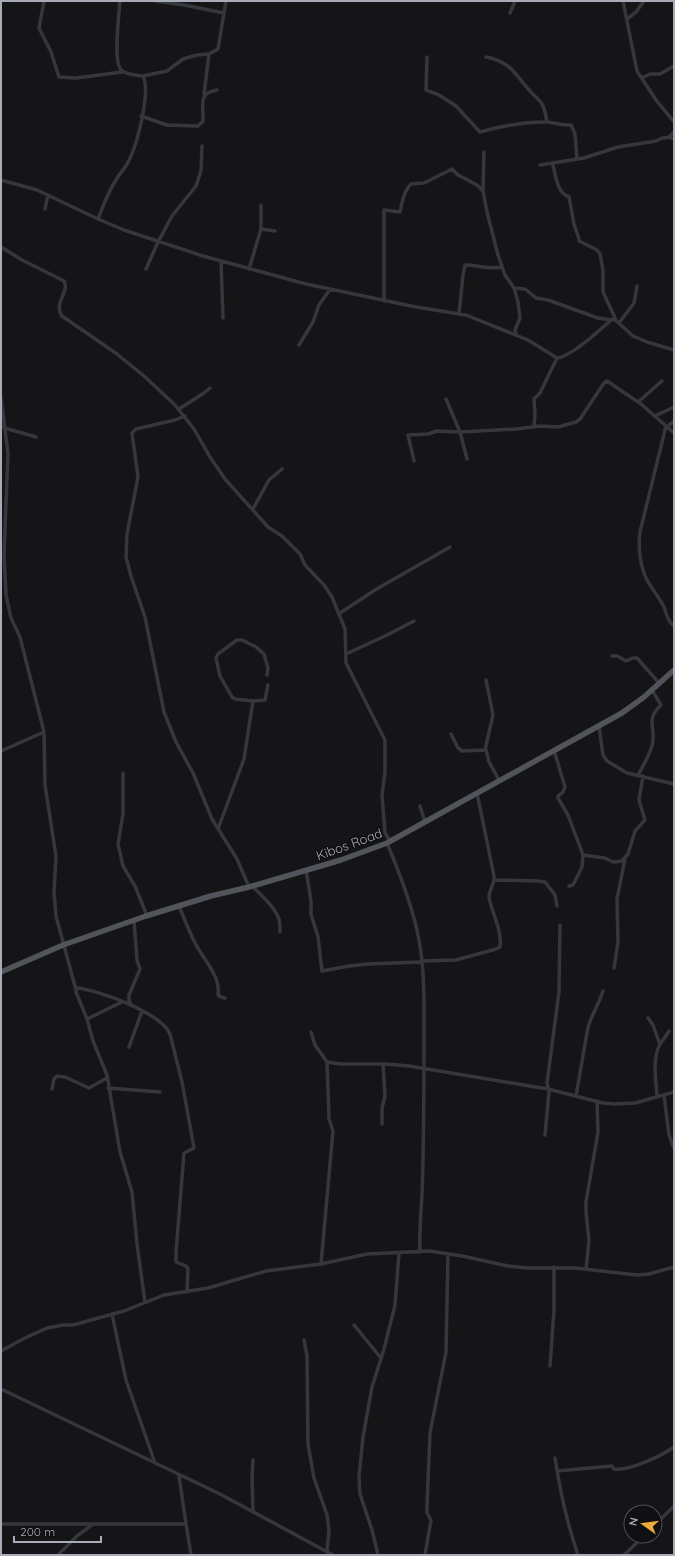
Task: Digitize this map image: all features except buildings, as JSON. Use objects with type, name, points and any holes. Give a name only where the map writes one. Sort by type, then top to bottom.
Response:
[{"type":"main road","name":"Kibos Road","points":[[1,972],[63,944],[211,896],[341,860],[388,842],[628,709],[674,670]]},
{"type":"street","points":[[44,1],[39,28],[60,77],[76,78],[122,72],[142,76],[166,71],[186,57],[209,54],[219,48],[226,1]]},
{"type":"street","points":[[120,1],[117,23],[117,55],[119,67],[122,72]]},
{"type":"street","points":[[155,1],[224,13]]},
{"type":"street","points":[[510,13],[515,1]]},
{"type":"street","points":[[623,1],[635,64],[640,77],[674,122]]},
{"type":"street","points":[[627,19],[636,12],[644,1]]},
{"type":"street","points":[[141,116],[167,125],[199,125],[203,121],[204,96],[209,54]]},
{"type":"street","points":[[427,57],[426,90],[439,95],[456,106],[480,132],[502,126],[547,122],[571,126],[575,134],[577,159]]},
{"type":"street","points":[[486,57],[494,58],[510,66],[514,70],[542,104],[547,122]]},
{"type":"street","points":[[640,77],[650,74],[660,74],[674,66]]},
{"type":"street","points":[[98,219],[112,186],[128,162],[136,143],[144,106],[145,93],[144,80],[142,76]]},
{"type":"street","points":[[204,96],[209,91],[217,90]]},
{"type":"street","points":[[540,165],[577,159],[669,137],[674,132]]},
{"type":"street","points":[[669,137],[674,139]]},
{"type":"street","points":[[146,269],[172,216],[196,186],[201,171],[202,146]]},
{"type":"street","points":[[484,152],[483,191],[493,236],[502,267],[508,280],[514,288],[518,302],[520,318],[515,330],[516,334]]},
{"type":"street","points":[[554,163],[553,166],[558,187],[565,196],[569,197],[574,224],[579,240],[597,250],[600,254],[603,270],[603,292],[616,320],[633,336],[674,350]]},
{"type":"street","points":[[384,301],[384,210],[400,212],[407,188],[411,184],[424,184],[452,169],[458,175],[477,185],[483,191]]},
{"type":"street","points":[[1,180],[48,195],[98,219],[158,242],[221,261],[283,279],[384,301],[459,314],[516,334],[557,358],[562,357],[578,347],[611,320]]},
{"type":"street","points":[[45,209],[48,195]]},
{"type":"street","points":[[249,269],[261,229],[260,205]]},
{"type":"street","points":[[261,229],[275,231]]},
{"type":"street","points":[[1,248],[64,281],[66,286],[59,307],[62,316],[117,354],[144,376],[179,409],[194,429],[225,479],[268,527],[282,536],[300,554],[305,565],[324,584],[340,613],[345,629],[346,663],[385,740],[385,772],[382,796],[385,833],[401,875],[420,941],[424,990],[422,1194],[419,1232],[420,1252]]},
{"type":"street","points":[[221,261],[223,318]]},
{"type":"street","points":[[459,314],[465,265],[497,268],[502,267]]},
{"type":"street","points":[[619,323],[634,303],[637,286]]},
{"type":"street","points":[[514,288],[525,289],[532,296],[548,300],[598,318],[616,320]]},
{"type":"street","points":[[299,345],[313,322],[319,305],[330,289]]},
{"type":"street","points":[[534,427],[534,399],[540,392],[557,358]]},
{"type":"street","points":[[414,461],[408,435],[428,434],[437,431],[460,432],[534,427],[558,427],[578,421],[606,381],[638,402],[674,433]]},
{"type":"street","points":[[638,402],[662,381]]},
{"type":"street","points":[[179,409],[210,388]]},
{"type":"street","points":[[1,398],[8,467],[4,556],[6,595],[11,618],[20,637],[44,732],[45,785],[56,856],[55,904],[63,944],[76,990],[107,1078],[120,1152],[132,1192],[145,1302]]},
{"type":"street","points":[[446,399],[460,432],[467,459]]},
{"type":"street","points":[[656,416],[674,407]]},
{"type":"street","points":[[185,416],[175,420],[136,429],[132,432],[131,438],[138,469],[138,477],[127,534],[126,557],[145,617],[164,712],[176,742],[193,773],[206,806],[251,886],[272,907],[278,916],[280,920],[280,932]]},
{"type":"street","points":[[674,421],[667,426],[640,532],[639,542],[642,566],[647,579],[664,608],[668,619],[674,626]]},
{"type":"street","points":[[3,428],[36,437]]},
{"type":"street","points":[[253,509],[269,480],[282,469]]},
{"type":"street","points":[[340,613],[376,590],[450,547]]},
{"type":"street","points":[[346,654],[414,620]]},
{"type":"street","points":[[267,675],[268,668],[264,654],[242,640],[237,640],[218,654],[216,658],[220,676],[232,697],[235,699],[253,701],[265,700],[268,685]]},
{"type":"street","points":[[612,656],[617,656],[626,661],[637,658],[660,683]]},
{"type":"street","points":[[486,680],[493,715],[485,750],[487,752],[489,762],[499,780]]},
{"type":"street","points":[[638,775],[652,745],[652,718],[654,712],[661,705],[652,690]]},
{"type":"street","points":[[218,829],[244,759],[253,701]]},
{"type":"street","points":[[599,726],[604,759],[619,769],[674,784]]},
{"type":"street","points":[[1,751],[44,732]]},
{"type":"street","points":[[451,734],[458,748],[462,751],[485,750]]},
{"type":"street","points":[[554,750],[565,788],[558,798],[568,815],[583,855],[582,869],[573,885],[569,886]]},
{"type":"street","points":[[123,772],[122,814],[118,844],[123,866],[137,889],[147,916]]},
{"type":"street","points":[[614,968],[618,942],[617,899],[625,859],[635,831],[646,820],[639,800],[643,776]]},
{"type":"street","points":[[306,870],[311,901],[311,914],[318,937],[322,971],[368,964],[456,960],[499,948],[500,940],[498,924],[489,896],[494,880],[477,792]]},
{"type":"street","points":[[420,806],[425,822]]},
{"type":"street","points":[[583,855],[605,858],[613,862],[625,859]]},
{"type":"street","points":[[494,880],[545,882],[555,895],[557,906]]},
{"type":"street","points":[[179,906],[194,941],[214,974],[219,989],[218,995],[225,998]]},
{"type":"street","points":[[131,1004],[129,1001],[129,995],[140,969],[137,960],[134,921]]},
{"type":"street","points":[[545,1135],[549,1092],[546,1083],[558,992],[560,925]]},
{"type":"street","points":[[76,990],[77,988],[80,988],[131,1004],[153,1016],[167,1029],[170,1034],[182,1082],[194,1148],[184,1153],[176,1252],[176,1262],[186,1266],[188,1269],[187,1292]]},
{"type":"street","points":[[576,1096],[588,1027],[591,1017],[599,1004],[603,991]]},
{"type":"street","points":[[87,1019],[122,1001]]},
{"type":"street","points":[[128,1047],[142,1011]]},
{"type":"street","points":[[648,1018],[653,1025],[660,1045]]},
{"type":"street","points":[[658,1096],[656,1070],[657,1057],[660,1045],[669,1031]]},
{"type":"street","points":[[311,1032],[315,1045],[327,1062],[329,1119],[333,1128],[331,1170],[321,1264]]},
{"type":"street","points":[[327,1062],[340,1064],[383,1064],[409,1066],[424,1070],[548,1088],[614,1104],[635,1103],[674,1092]]},
{"type":"street","points":[[382,1124],[382,1108],[385,1096],[383,1064]]},
{"type":"street","points":[[52,1088],[54,1078],[57,1076],[65,1077],[89,1088],[107,1078]]},
{"type":"street","points":[[108,1088],[160,1092]]},
{"type":"street","points":[[664,1095],[669,1135],[674,1148]]},
{"type":"street","points":[[586,1269],[590,1240],[586,1202],[598,1132],[597,1101]]},
{"type":"street","points":[[378,1555],[358,1482],[368,1410],[395,1305],[399,1252]]},
{"type":"street","points":[[1,1351],[47,1328],[63,1325],[74,1325],[127,1310],[164,1295],[208,1288],[266,1271],[321,1264],[358,1255],[420,1252],[448,1254],[508,1266],[527,1268],[554,1267],[643,1275],[674,1267]]},
{"type":"street","points":[[424,1555],[431,1520],[427,1513],[430,1433],[446,1352],[448,1254]]},
{"type":"street","points":[[550,1366],[554,1267]]},
{"type":"street","points":[[112,1314],[126,1380],[156,1464]]},
{"type":"street","points":[[354,1325],[381,1358]]},
{"type":"street","points":[[304,1340],[307,1356],[308,1444],[314,1478],[327,1515],[329,1530],[327,1551]]},
{"type":"street","points":[[1,1389],[254,1511],[333,1555]]},
{"type":"street","points":[[557,1471],[612,1466],[614,1469],[627,1468],[650,1460],[674,1447]]},
{"type":"street","points":[[555,1458],[564,1507],[578,1555]]},
{"type":"street","points":[[253,1460],[252,1477],[254,1511]]},
{"type":"street","points":[[180,1476],[191,1555]]},
{"type":"street","points":[[663,1517],[674,1506]]},
{"type":"street","points":[[1,1524],[186,1524]]},
{"type":"street","points":[[58,1555],[77,1536],[93,1524]]},
{"type":"street","points":[[624,1555],[636,1544]]}]
